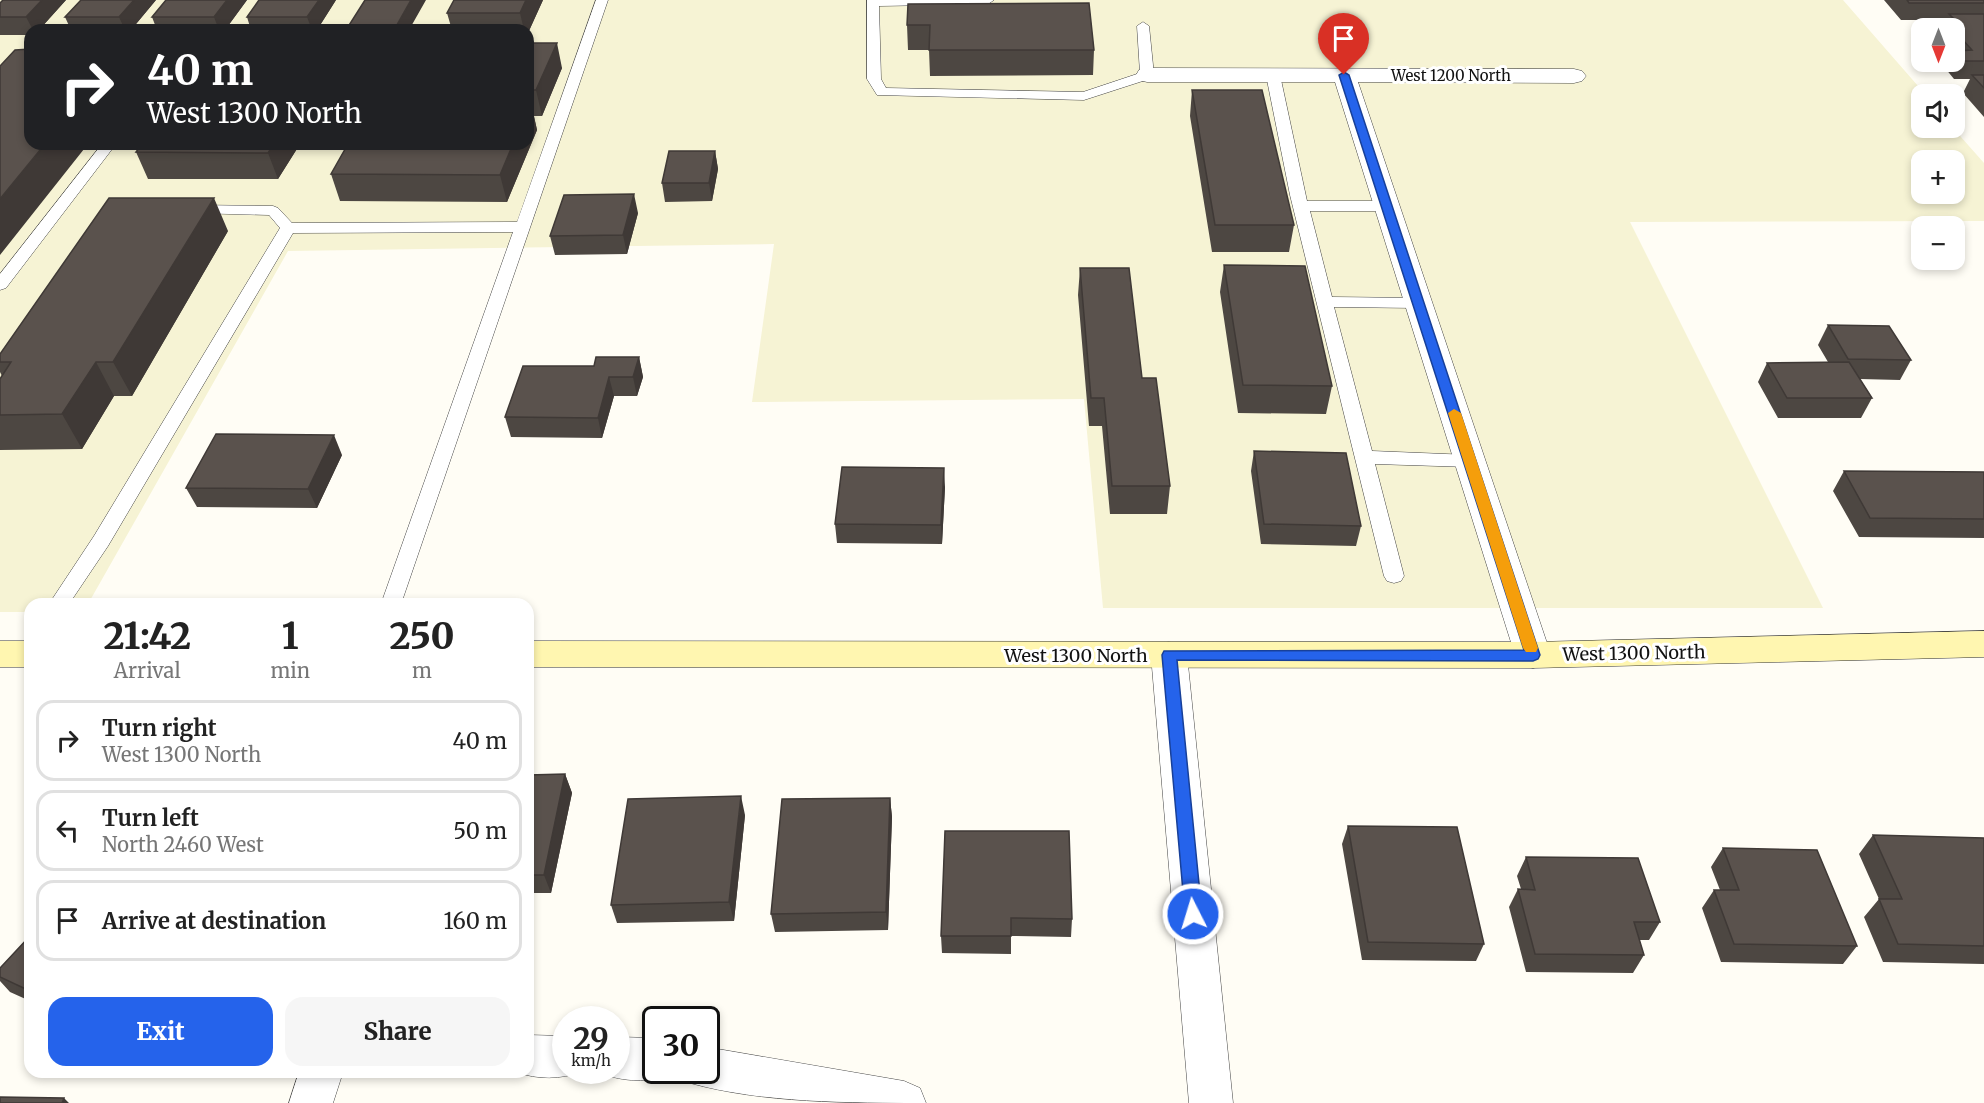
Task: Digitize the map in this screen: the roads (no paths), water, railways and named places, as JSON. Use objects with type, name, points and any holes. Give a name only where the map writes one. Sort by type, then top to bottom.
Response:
[{"type":"street","name":"West 1200 North","points":[[1147,75],[1574,76]]},
{"type":"street","points":[[1344,75],[1533,655]]},
{"type":"street","name":"West 1300 North","points":[[534,654],[1533,655],[1984,644]]},
{"type":"street","points":[[1169,655],[1211,1103]]},
{"type":"street","points":[[534,1056],[552,1057]]},
{"type":"street","points":[[720,1070],[904,1103]]},
{"type":"street","points":[[311,1103],[319,1078]]},
{"type":"lane","points":[[393,598],[602,0]]},
{"type":"lane","points":[[988,0],[873,1],[874,79],[882,92],[1084,96],[1147,75],[1143,26]]},
{"type":"lane","points":[[1273,75],[1300,206],[1394,576]]},
{"type":"lane","points":[[0,285],[104,150]]},
{"type":"lane","points":[[1300,206],[1387,206]]},
{"type":"lane","points":[[182,207],[273,211],[288,228],[523,227]]},
{"type":"lane","points":[[63,598],[101,541],[288,228]]},
{"type":"lane","points":[[1325,302],[1418,303]]},
{"type":"lane","points":[[1364,457],[1470,461]]}]
